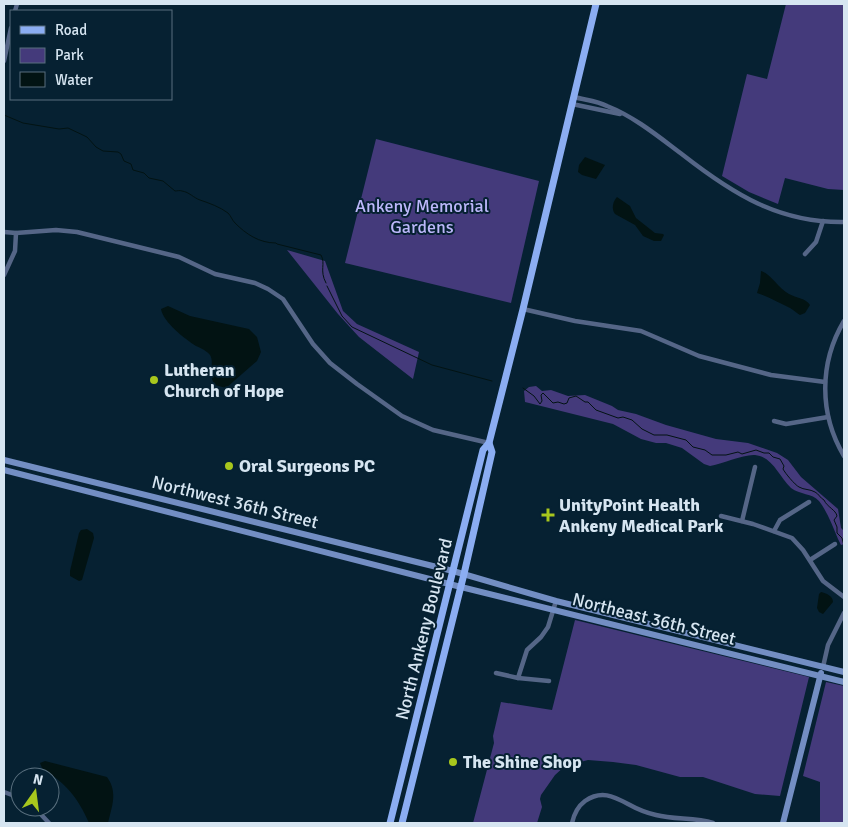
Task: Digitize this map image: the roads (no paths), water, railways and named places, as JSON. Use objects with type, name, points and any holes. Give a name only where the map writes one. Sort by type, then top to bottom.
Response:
[{"type":"main road","name":"North Ankeny Boulevard","points":[[390,823],[456,585],[483,450],[489,443],[523,309],[596,4]]},
{"type":"main road","name":"North Ankeny Boulevard","points":[[402,823],[456,585],[492,452],[489,443]]},
{"type":"main road","name":"Northwest 36th Street","points":[[4,460],[459,573]]},
{"type":"main road","name":"Northwest 36th Street","points":[[4,470],[456,585]]},
{"type":"main road","name":"Northeast 36th Street","points":[[459,573],[556,601],[844,672]]},
{"type":"main road","name":"Northeast 36th Street","points":[[456,585],[844,682]]},
{"type":"main road","points":[[783,823],[823,667]]},
{"type":"street","points":[[4,61],[10,33]]},
{"type":"street","points":[[573,101],[607,106],[640,123],[742,196],[772,210],[823,221],[844,222]]},
{"type":"street","points":[[805,254],[816,242],[823,221]]},
{"type":"street","points":[[4,232],[56,230],[76,232],[179,257],[215,274],[255,283],[283,299],[313,344],[330,363],[394,411],[433,430],[489,443]]},
{"type":"street","points":[[4,275],[15,251],[16,233]]},
{"type":"street","points":[[523,309],[568,320],[641,331],[694,355],[763,373],[825,382]]},
{"type":"street","points":[[844,321],[831,350],[825,382],[825,401],[828,417],[833,435],[844,456]]},
{"type":"street","points":[[774,421],[786,424],[828,417]]},
{"type":"street","points":[[742,521],[755,467]]},
{"type":"street","points":[[774,531],[780,520],[809,502]]},
{"type":"street","points":[[721,516],[784,534],[797,542],[823,581],[844,596]]},
{"type":"street","points":[[810,560],[835,544]]},
{"type":"street","points":[[518,678],[524,655],[531,645],[545,633],[556,601]]},
{"type":"street","points":[[823,667],[828,645],[844,613]]},
{"type":"street","points":[[496,673],[518,678],[549,681]]},
{"type":"street","points":[[572,823],[574,814],[580,805],[592,797],[603,795],[616,797],[635,808],[654,815],[698,819],[713,823]]},
{"type":"water","points":[[585,157],[605,165],[596,179],[578,172],[579,165]]},
{"type":"water","points":[[617,197],[630,206],[636,218],[655,233],[664,235],[661,241],[654,241],[643,236],[635,225],[615,214],[613,205]]},
{"type":"water","points":[[761,271],[785,291],[808,303],[810,305],[805,313],[800,315],[790,308],[757,293]]},
{"type":"water","points":[[168,306],[190,316],[249,329],[257,337],[261,352],[257,361],[226,388],[215,385],[211,373],[212,362],[210,355],[186,339],[170,325],[161,309]]},
{"type":"water","points":[[87,529],[93,533],[94,538],[82,580],[79,581],[70,576],[70,571],[79,533],[81,530]]},
{"type":"water","points":[[821,592],[831,596],[833,600],[823,614],[817,608]]},
{"type":"water","points":[[45,761],[107,777],[113,794],[108,823],[89,823],[80,805],[60,782],[60,767],[42,767],[40,763]]},
{"type":"waterway","points":[[4,115],[23,123],[59,129],[68,128],[87,137],[96,147],[103,151],[118,152],[124,161],[131,164],[133,170],[144,173],[149,178],[163,181],[175,191],[185,192],[222,209],[228,213],[239,227],[253,237],[321,255],[326,283]]},
{"type":"waterway","points":[[327,286],[342,316],[352,327],[432,365],[492,381]]},
{"type":"waterway","points":[[523,388],[534,396],[540,404],[543,393],[553,403],[564,404],[567,403],[569,398],[576,396],[588,402],[596,410],[618,418],[623,417],[632,420],[642,429],[654,435],[667,435],[686,440],[693,447],[705,450],[712,455],[726,455],[738,452],[742,454],[756,450],[769,453],[773,457],[780,459],[784,466],[784,471],[795,484],[816,493],[835,512],[837,516],[834,520],[837,533],[842,538],[844,546]]},
{"type":"place","name":"Lutheran Church of Hope","points":[[154,380]]},
{"type":"place","name":"Oral Surgeons PC","points":[[229,466]]},
{"type":"place","name":"UnityPoint Health Ankeny Medical Park","points":[[548,515]]},
{"type":"place","name":"The Shine Shop","points":[[453,762]]},
{"type":"park label","name":"Ankeny Memorial Gardens","points":[[422,216]]}]
